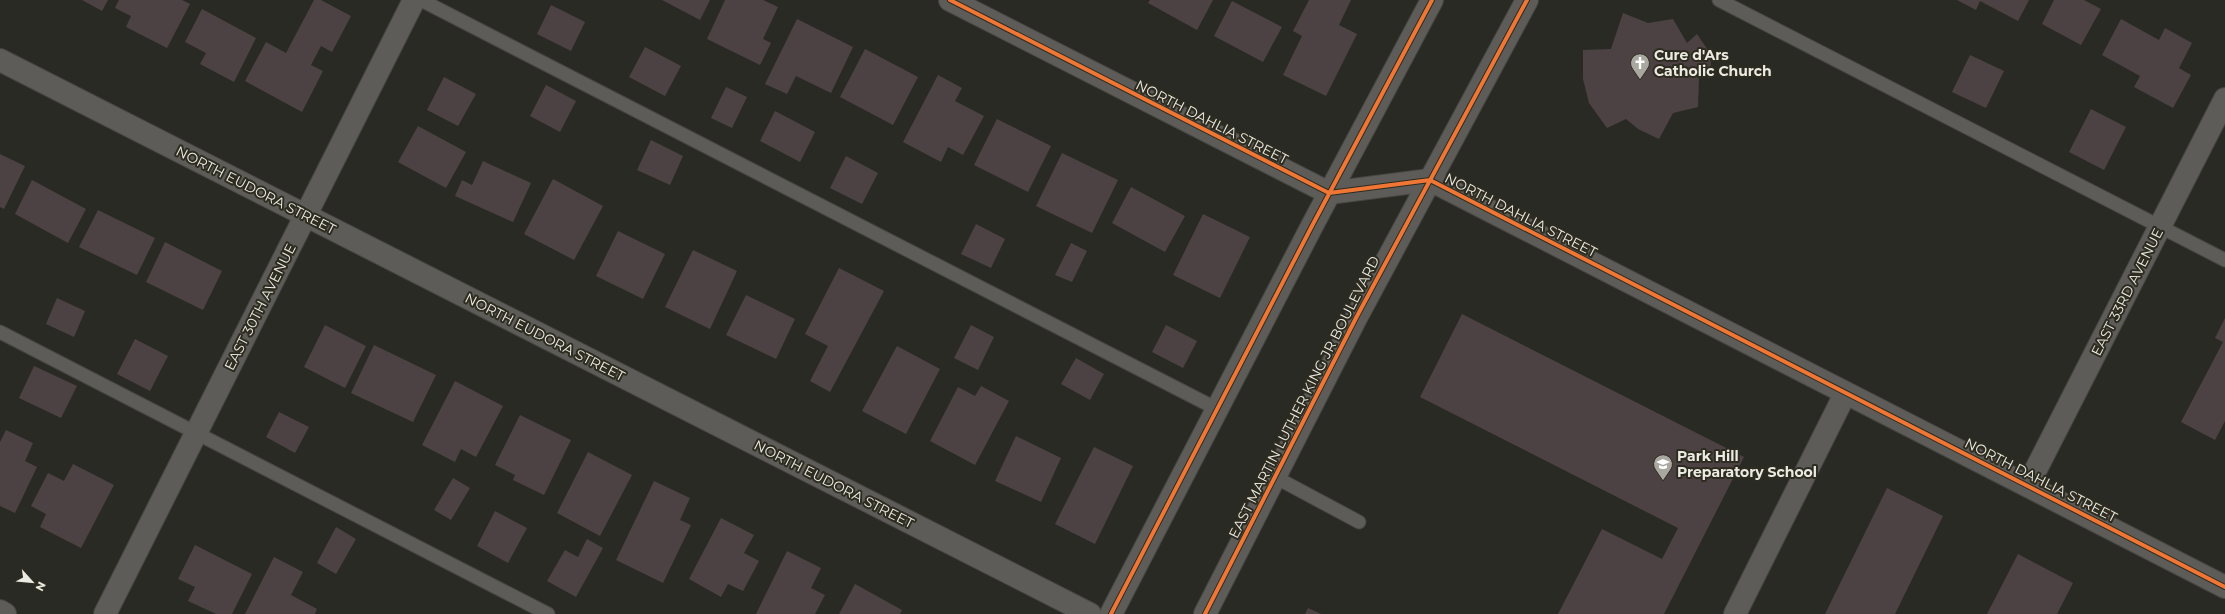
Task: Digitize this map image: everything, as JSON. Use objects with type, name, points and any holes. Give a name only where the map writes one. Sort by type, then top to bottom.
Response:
[{"type":"street","name":"EAST 30TH AVENUE","points":[[104,614],[197,433],[414,0]]},
{"type":"street","name":"NORTH DAHLIA STREET","points":[[950,0],[1329,194],[1430,180],[1845,394],[2028,485],[2225,587]]},
{"type":"street","points":[[1111,614],[1329,194],[1432,0]]},
{"type":"street","name":"EAST MARTIN LUTHER KING JR BOULEVARD","points":[[1204,614],[1430,180],[1527,0]]},
{"type":"street","name":"NORTH EUDORA STREET","points":[[0,60],[1090,614]]},
{"type":"street","name":"EAST 33RD AVENUE","points":[[2028,485],[2225,99]]},
{"type":"street","points":[[1735,614],[1845,394]]},
{"type":"street","points":[[0,611],[5,614]]},
{"type":"lane","points":[[421,0],[1217,409]]},
{"type":"lane","points":[[1719,0],[2225,260]]},
{"type":"lane","points":[[0,332],[548,614]]},
{"type":"lane","points":[[1274,477],[1359,522]]},
{"type":"building","points":[[82,0],[108,0],[102,11]]},
{"type":"building","points":[[119,0],[182,0],[190,4],[167,48],[126,27],[131,16],[115,8]]},
{"type":"building","points":[[314,0],[321,0],[351,16],[332,52],[321,46],[311,65],[323,71],[302,112],[245,81],[266,42],[286,53]]},
{"type":"building","points":[[662,0],[710,0],[700,20]]},
{"type":"building","points":[[725,0],[763,0],[778,7],[763,39],[771,43],[760,65],[707,39]]},
{"type":"building","points":[[1150,0],[1213,0],[1197,30],[1148,3]]},
{"type":"building","points":[[1309,0],[1351,0],[1339,25],[1357,34],[1326,96],[1283,75],[1302,36],[1293,31]]},
{"type":"building","points":[[1957,0],[2029,0],[2018,21],[1980,1],[1976,10]]},
{"type":"building","points":[[2054,0],[2084,0],[2101,9],[2081,45],[2042,24]]},
{"type":"building","points":[[1232,1],[1282,27],[1263,62],[1214,36]]},
{"type":"building","points":[[551,5],[585,22],[571,51],[537,34]]},
{"type":"building","points":[[202,9],[256,38],[234,82],[200,64],[206,53],[185,42]]},
{"type":"building","points":[[1623,13],[1648,23],[1673,19],[1687,43],[1697,34],[1710,53],[1712,78],[1699,76],[1698,107],[1673,113],[1659,139],[1638,129],[1626,119],[1607,128],[1589,103],[1583,79],[1583,50],[1611,49]]},
{"type":"building","points":[[797,19],[853,47],[831,93],[796,76],[787,94],[765,84]]},
{"type":"building","points":[[2121,19],[2159,40],[2165,28],[2192,43],[2179,68],[2191,75],[2173,108],[2134,87],[2140,76],[2102,55]]},
{"type":"building","points":[[645,47],[681,66],[665,96],[629,77]]},
{"type":"building","points":[[865,49],[918,77],[893,125],[840,97]]},
{"type":"building","points":[[1970,55],[2004,71],[1986,108],[1952,92]]},
{"type":"building","points":[[938,75],[962,88],[955,101],[984,116],[963,155],[948,147],[941,162],[903,142]]},
{"type":"building","points":[[444,77],[476,94],[458,126],[427,110]]},
{"type":"building","points":[[546,85],[576,101],[560,132],[530,116]]},
{"type":"building","points":[[726,87],[747,97],[732,128],[711,118]]},
{"type":"building","points":[[2091,109],[2126,127],[2104,170],[2069,152]]},
{"type":"building","points":[[775,111],[815,132],[800,162],[760,141]]},
{"type":"building","points":[[997,119],[1051,146],[1028,192],[974,165]]},
{"type":"building","points":[[418,126],[466,152],[446,188],[398,162]]},
{"type":"building","points":[[651,140],[683,156],[670,185],[637,170]]},
{"type":"building","points":[[1062,153],[1118,180],[1092,233],[1036,206]]},
{"type":"building","points":[[0,154],[25,166],[4,209],[0,207]]},
{"type":"building","points":[[846,156],[878,173],[862,204],[830,188]]},
{"type":"building","points":[[483,161],[531,183],[513,222],[455,196],[462,180],[472,185]]},
{"type":"building","points":[[553,179],[603,206],[574,260],[524,234]]},
{"type":"building","points":[[32,180],[86,209],[68,243],[15,214]]},
{"type":"building","points":[[1131,187],[1185,216],[1165,252],[1112,223]]},
{"type":"building","points":[[98,210],[155,238],[137,275],[79,247]]},
{"type":"building","points":[[1203,214],[1250,237],[1220,298],[1173,275]]},
{"type":"building","points":[[976,224],[1005,239],[991,268],[961,254]]},
{"type":"building","points":[[618,231],[665,254],[643,299],[596,276]]},
{"type":"building","points":[[165,242],[222,271],[203,310],[146,282]]},
{"type":"building","points":[[1071,243],[1087,251],[1072,282],[1055,275]]},
{"type":"building","points":[[693,250],[737,271],[710,329],[665,307]]},
{"type":"building","points":[[839,268],[884,291],[830,392],[810,381],[828,346],[805,334]]},
{"type":"building","points":[[746,295],[795,319],[776,359],[726,335]]},
{"type":"building","points":[[57,298],[85,311],[74,337],[46,324]]},
{"type":"building","points":[[1462,314],[1744,457],[1664,614],[1558,614],[1602,529],[1662,559],[1678,528],[1420,397]]},
{"type":"building","points":[[2225,318],[2225,421],[2215,440],[2181,422],[2223,342],[2215,338]]},
{"type":"building","points":[[325,325],[366,346],[345,388],[304,367]]},
{"type":"building","points":[[971,325],[994,337],[978,370],[954,358]]},
{"type":"building","points":[[1166,325],[1197,341],[1183,368],[1152,352]]},
{"type":"building","points":[[135,339],[168,356],[150,391],[117,374]]},
{"type":"building","points":[[374,345],[436,375],[413,422],[351,393]]},
{"type":"building","points":[[897,346],[940,369],[906,434],[862,411]]},
{"type":"building","points":[[1076,358],[1104,374],[1090,400],[1061,384]]},
{"type":"building","points":[[34,366],[77,386],[61,418],[19,398]]},
{"type":"building","points":[[455,381],[503,406],[476,457],[461,449],[455,462],[422,445]]},
{"type":"building","points":[[981,386],[1009,401],[975,465],[930,441],[958,387],[975,396]]},
{"type":"building","points":[[279,412],[309,427],[295,453],[266,437]]},
{"type":"building","points":[[520,415],[571,440],[544,495],[513,480],[515,475],[495,465]]},
{"type":"building","points":[[6,430],[33,443],[25,461],[37,467],[15,513],[0,506],[0,442]]},
{"type":"building","points":[[1016,436],[1061,458],[1041,502],[995,481]]},
{"type":"building","points":[[1094,447],[1133,466],[1095,544],[1055,524]]},
{"type":"building","points":[[588,452],[632,475],[600,536],[557,513]]},
{"type":"building","points":[[73,464],[114,485],[81,548],[40,527],[46,514],[31,506],[48,473],[64,481]]},
{"type":"building","points":[[453,478],[470,488],[451,520],[434,510]]},
{"type":"building","points":[[654,481],[690,498],[680,520],[691,525],[663,583],[616,560]]},
{"type":"building","points":[[1887,488],[1943,516],[1895,614],[1825,614]]},
{"type":"building","points":[[495,511],[527,528],[508,563],[477,546]]},
{"type":"building","points":[[721,518],[754,535],[744,553],[759,561],[743,591],[728,584],[721,597],[689,579]]},
{"type":"building","points":[[336,527],[356,539],[336,574],[317,563]]},
{"type":"building","points":[[587,539],[603,548],[576,597],[547,581],[565,550],[578,557]]},
{"type":"building","points":[[195,545],[252,574],[232,614],[216,614],[188,601],[195,587],[178,579]]},
{"type":"building","points":[[787,551],[821,568],[811,588],[825,595],[815,614],[756,614]]},
{"type":"building","points":[[2018,554],[2073,583],[2057,614],[1987,614]]},
{"type":"building","points":[[274,557],[303,572],[291,595],[317,609],[315,614],[245,614]]},
{"type":"building","points":[[855,584],[902,610],[900,614],[839,614]]},
{"type":"building","points":[[1308,608],[1321,614],[1305,614]]},
{"type":"cycle path","points":[[950,0],[1329,193],[1430,180],[2225,587]]},
{"type":"cycle path","points":[[1111,614],[1313,224],[1432,0]]},
{"type":"cycle path","points":[[1205,614],[1356,318],[1527,0]]},
{"type":"place","name":"Cure d'Ars Catholic Church","points":[[1640,80]]},
{"type":"place","name":"Park Hill Preparatory School","points":[[1663,481]]}]
